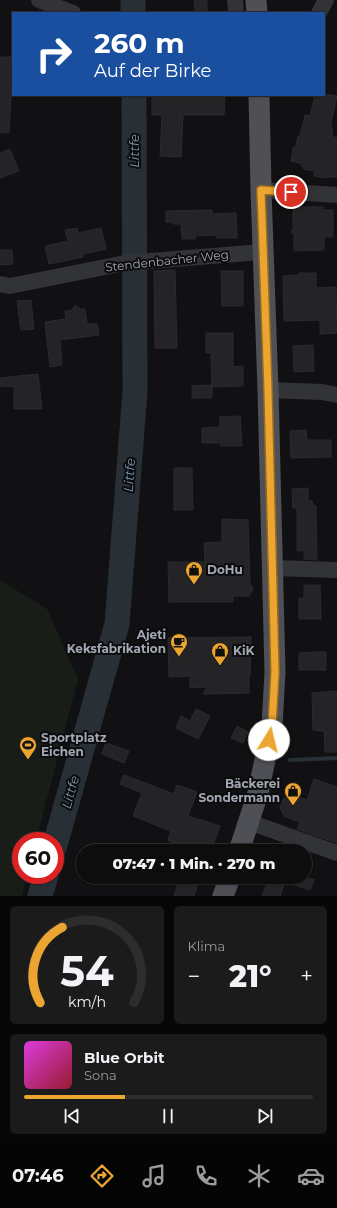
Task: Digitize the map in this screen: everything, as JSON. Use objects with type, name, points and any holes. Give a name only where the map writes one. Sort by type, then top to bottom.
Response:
[{"type":"main road","points":[[256,0],[257,12]]},
{"type":"main road","points":[[241,844],[258,793],[272,726],[275,672],[261,190],[260,96]]},
{"type":"main road","points":[[223,896],[227,884]]},
{"type":"street","points":[[39,0],[70,12]]},
{"type":"street","points":[[235,0],[236,12]]},
{"type":"street","points":[[320,12],[326,0]]},
{"type":"street","points":[[261,190],[337,195]]},
{"type":"street","name":"Stendenbacher Weg","points":[[0,284],[10,286],[125,263],[264,252]]},
{"type":"street","points":[[268,390],[322,392],[337,395]]},
{"type":"street","points":[[273,568],[337,570]]},
{"type":"street","points":[[249,822],[337,853]]},
{"type":"shaded area","name":"Sportplatz Eichen","points":[[0,580],[47,609],[78,679],[38,832],[12,832],[12,884],[25,884],[22,896],[0,896]]},
{"type":"building","points":[[194,0],[207,0],[207,12],[195,12]]},
{"type":"building","points":[[0,57],[12,57],[9,133],[0,132]]},
{"type":"building","points":[[325,94],[337,96],[331,122],[333,137],[337,138],[337,177],[327,178],[314,176],[315,171],[304,169],[300,163],[291,161],[293,148],[296,146],[298,136],[300,136],[305,115],[310,116],[315,96],[325,96]]},
{"type":"building","points":[[152,96],[225,96],[224,115],[183,115],[181,157],[160,156],[162,115],[152,115]]},
{"type":"building","points":[[10,149],[19,171],[0,178],[0,153]]},
{"type":"building","points":[[293,207],[323,207],[322,210],[333,210],[333,237],[324,237],[324,250],[294,251],[294,234],[291,232],[293,229]]},
{"type":"building","points":[[212,210],[212,214],[236,213],[237,238],[217,238],[217,235],[195,236],[195,239],[182,239],[181,224],[166,222],[166,211]]},
{"type":"building","points":[[77,228],[78,233],[101,228],[106,249],[83,254],[83,257],[49,264],[45,246],[68,241],[65,230]]},
{"type":"building","points":[[0,250],[12,250],[13,264],[0,265]]},
{"type":"building","points":[[175,270],[177,348],[155,348],[154,271]]},
{"type":"building","points":[[221,271],[243,271],[243,306],[222,306]]},
{"type":"building","points":[[299,273],[316,273],[316,288],[336,287],[337,333],[320,334],[320,320],[284,321],[283,276],[299,275]]},
{"type":"building","points":[[31,300],[34,329],[21,330],[17,301]]},
{"type":"building","points":[[75,305],[80,309],[85,309],[87,324],[97,324],[99,335],[60,340],[62,365],[50,367],[45,322],[66,319],[65,311],[72,310]]},
{"type":"building","points":[[206,333],[233,333],[233,367],[243,366],[243,386],[212,387],[211,353],[206,353]]},
{"type":"building","points":[[313,345],[314,371],[294,372],[293,346]]},
{"type":"building","points":[[38,374],[42,409],[14,409],[14,387],[0,386],[0,378]]},
{"type":"building","points":[[212,385],[212,398],[192,398],[192,386]]},
{"type":"building","points":[[240,416],[242,446],[221,446],[221,443],[202,443],[202,428],[220,427],[220,417]]},
{"type":"building","points":[[306,430],[307,440],[331,440],[331,457],[291,458],[290,431]]},
{"type":"building","points":[[174,468],[192,468],[193,510],[174,510]]},
{"type":"building","points":[[308,488],[308,501],[312,501],[313,506],[316,506],[317,560],[304,559],[304,551],[297,551],[297,508],[293,508],[292,489]]},
{"type":"building","points":[[222,519],[248,520],[250,583],[253,589],[249,596],[233,596],[233,602],[169,602],[168,562],[205,562],[204,543],[222,542]]},
{"type":"building","points":[[304,585],[320,585],[321,619],[299,619],[299,598],[304,598]]},
{"type":"building","name":"KiK","points":[[251,637],[249,693],[203,694],[207,687],[190,688],[190,676],[169,677],[168,638]]},
{"type":"building","points":[[326,652],[326,670],[299,670],[299,653]]},
{"type":"building","points":[[337,691],[337,752],[325,752],[324,731],[313,730],[312,693]]},
{"type":"building","points":[[196,709],[210,716],[198,739],[176,728],[181,716],[190,721]]},
{"type":"building","points":[[237,726],[248,732],[243,743],[231,738]]},
{"type":"building","points":[[106,743],[129,751],[124,763],[102,754]]},
{"type":"building","points":[[124,775],[174,794],[177,785],[197,792],[188,816],[220,826],[214,844],[173,844],[168,840],[171,831],[133,816],[142,793],[120,784]]},
{"type":"building","points":[[314,779],[337,787],[337,843],[297,829],[300,822],[284,816],[280,807],[283,799],[292,795],[307,800]]},
{"type":"building","points":[[312,879],[314,880],[310,890],[291,884],[312,884]]},
{"type":"building","points":[[178,884],[198,884],[194,896],[174,896]]},
{"type":"building","points":[[266,884],[284,884],[280,896],[262,896]]},
{"type":"waterway","name":"Littfe","points":[[133,0],[133,12]]},
{"type":"waterway","name":"Littfe","points":[[59,832],[117,624],[135,391],[134,96]]},
{"type":"waterway","points":[[290,760],[337,758]]},
{"type":"waterway","name":"Littfe","points":[[40,896],[43,884]]},
{"type":"place","name":"DoHu","points":[[194,585]]},
{"type":"place","name":"Ajeti Keksfabrikation","points":[[179,657]]},
{"type":"place","name":"KiK","points":[[220,666]]},
{"type":"place","name":"Sportplatz Eichen","points":[[28,760]]},
{"type":"place","name":"Bäckerei Sondermann","points":[[293,806]]},
{"type":"route","points":[[269,740],[272,726],[275,672],[261,190],[291,192]]}]
